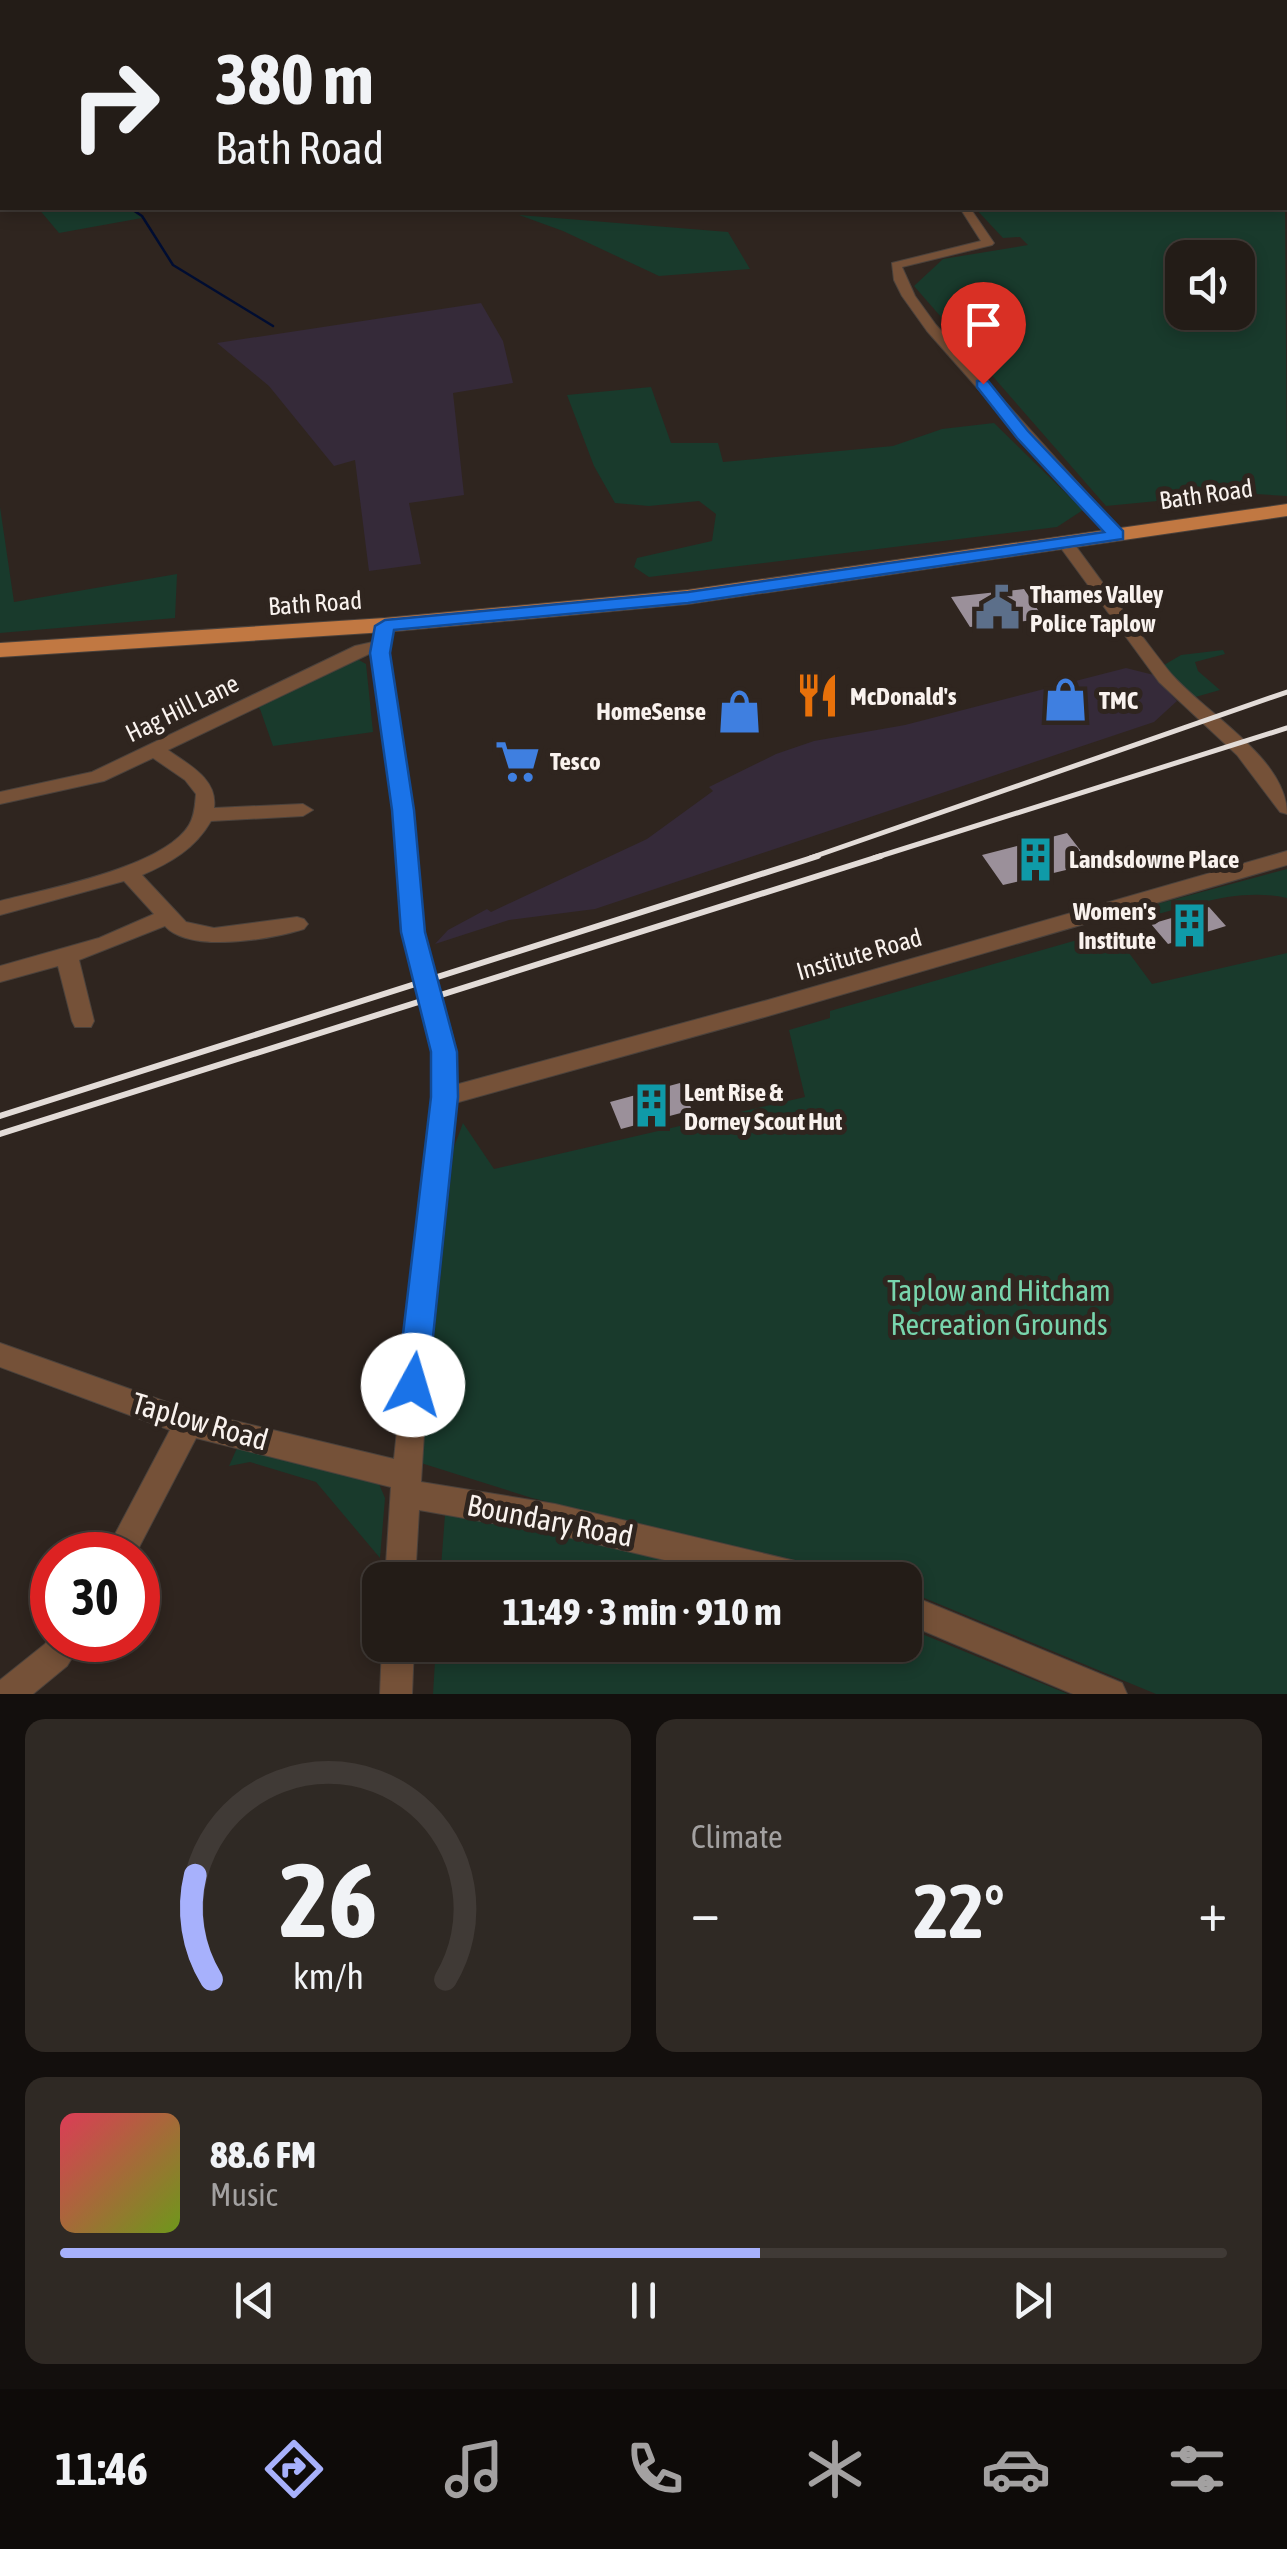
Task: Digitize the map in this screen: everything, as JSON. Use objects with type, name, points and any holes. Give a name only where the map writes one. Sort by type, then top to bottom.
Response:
[{"type":"main road","name":"Bath Road","points":[[0,650],[383,636],[688,597],[1287,510]]},
{"type":"street","points":[[966,210],[988,243],[896,266],[901,283],[1022,434],[1116,535]]},
{"type":"street","points":[[1066,544],[1166,678],[1244,751],[1287,808]]},
{"type":"street","points":[[383,636],[413,932],[443,1042],[444,1097],[404,1485],[401,1562]]},
{"type":"street","name":"Hag Hill Lane","points":[[0,798],[83,782],[362,650],[383,636]]},
{"type":"street","points":[[0,908],[127,872],[162,856],[190,837],[205,815],[206,793],[192,776],[152,749]]},
{"type":"street","points":[[205,815],[303,810]]},
{"type":"street","name":"Institute Road","points":[[444,1097],[1287,858]]},
{"type":"street","points":[[127,872],[179,928],[214,936],[297,924]]},
{"type":"street","points":[[0,974],[67,957],[138,932],[168,916]]},
{"type":"street","points":[[67,957],[83,1021]]},
{"type":"street","name":"Taplow Road","points":[[0,1355],[189,1424],[404,1485]]},
{"type":"street","points":[[132,1532],[189,1424]]},
{"type":"street","name":"Boundary Road","points":[[404,1485],[736,1562]]},
{"type":"street","points":[[922,1615],[1111,1694]]},
{"type":"street","points":[[8,1694],[48,1662]]},
{"type":"street","points":[[396,1694],[397,1662]]},
{"type":"shaded area","points":[[481,303],[503,341],[513,383],[453,393],[464,495],[409,503],[421,564],[369,571],[355,460],[334,466],[269,386],[217,343]]},
{"type":"shaded area","points":[[1126,668],[1154,675],[1177,701],[1154,722],[595,909],[509,920],[435,944],[448,930],[487,909],[491,912],[647,839],[713,791],[709,787],[776,754],[814,741],[905,725]]},
{"type":"green space","points":[[40,210],[131,210],[142,218],[59,233]]},
{"type":"green space","points":[[977,210],[1285,210],[1287,496],[1240,493],[1106,506],[914,286],[943,259],[1028,245],[1020,237],[1003,238]]},
{"type":"green space","points":[[519,215],[728,232],[750,269],[659,276]]},
{"type":"green space","points":[[651,387],[671,443],[718,443],[723,462],[893,446],[942,429],[994,423],[1083,510],[1057,527],[649,577],[634,567],[637,558],[712,541],[716,514],[699,501],[649,506],[615,503],[594,466],[567,395]]},
{"type":"green space","points":[[0,507],[14,602],[177,574],[175,618],[0,633]]},
{"type":"green space","points":[[1223,650],[1225,654],[1195,662],[1198,671],[1220,690],[1192,698],[1164,665],[1181,655]]},
{"type":"green space","points":[[357,659],[366,664],[373,732],[273,746],[260,709],[254,705]]},
{"type":"green space","points":[[1287,869],[1287,898],[1232,896],[1143,918],[1135,910]]},
{"type":"green space","name":"Taplow and Hitcham Recreation Grounds","points":[[1112,930],[1152,984],[1287,953],[1287,1694],[1156,1694],[922,1597],[922,1562],[804,1562],[532,1498],[421,1463],[454,1147],[463,1123],[494,1169],[805,1097],[789,1030],[830,1018],[830,1011]]},
{"type":"green space","points":[[237,1448],[379,1484],[385,1498],[380,1558],[316,1482],[250,1462],[229,1466]]},
{"type":"green space","points":[[445,1515],[567,1532],[678,1562],[441,1562]]},
{"type":"green space","points":[[922,1634],[1068,1694],[433,1694],[435,1662],[922,1662]]},
{"type":"building","name":"Thames Valley Police Taplow","points":[[1024,589],[1044,619],[970,627],[951,597]]},
{"type":"building","name":"TMC","points":[[1070,688],[1088,704],[1063,712],[1045,697]]},
{"type":"building","name":"Landsdowne Place","points":[[1067,833],[1091,864],[1003,885],[982,855]]},
{"type":"building","name":"Women's Institute","points":[[1209,907],[1226,926],[1168,944],[1151,924]]},
{"type":"building","name":"Lent Rise & Dorney Scout Hut","points":[[680,1083],[692,1110],[621,1129],[610,1102]]},
{"type":"waterway","points":[[133,210],[142,216],[173,265],[273,326]]},
{"type":"railway","points":[[810,858],[1287,692]]},
{"type":"railway","points":[[874,858],[1287,728]]},
{"type":"railway","points":[[0,1116],[818,856]]},
{"type":"railway","points":[[0,1134],[881,856]]},
{"type":"place","name":"Thames Valley Police Taplow","points":[[997,608]]},
{"type":"place","name":"McDonald's","points":[[817,696]]},
{"type":"place","name":"TMC","points":[[1066,700]]},
{"type":"place","name":"HomeSense","points":[[739,711]]},
{"type":"place","name":"Tesco","points":[[517,761]]},
{"type":"place","name":"Landsdowne Place","points":[[1036,859]]},
{"type":"place","name":"Women's Institute","points":[[1189,925]]},
{"type":"place","name":"Lent Rise & Dorney Scout Hut","points":[[651,1106]]},
{"type":"route","points":[[413,1385],[444,1097],[444,1052],[413,932],[403,810],[382,682],[380,646],[385,626],[688,597],[1116,535],[1022,434],[983,384]]}]
